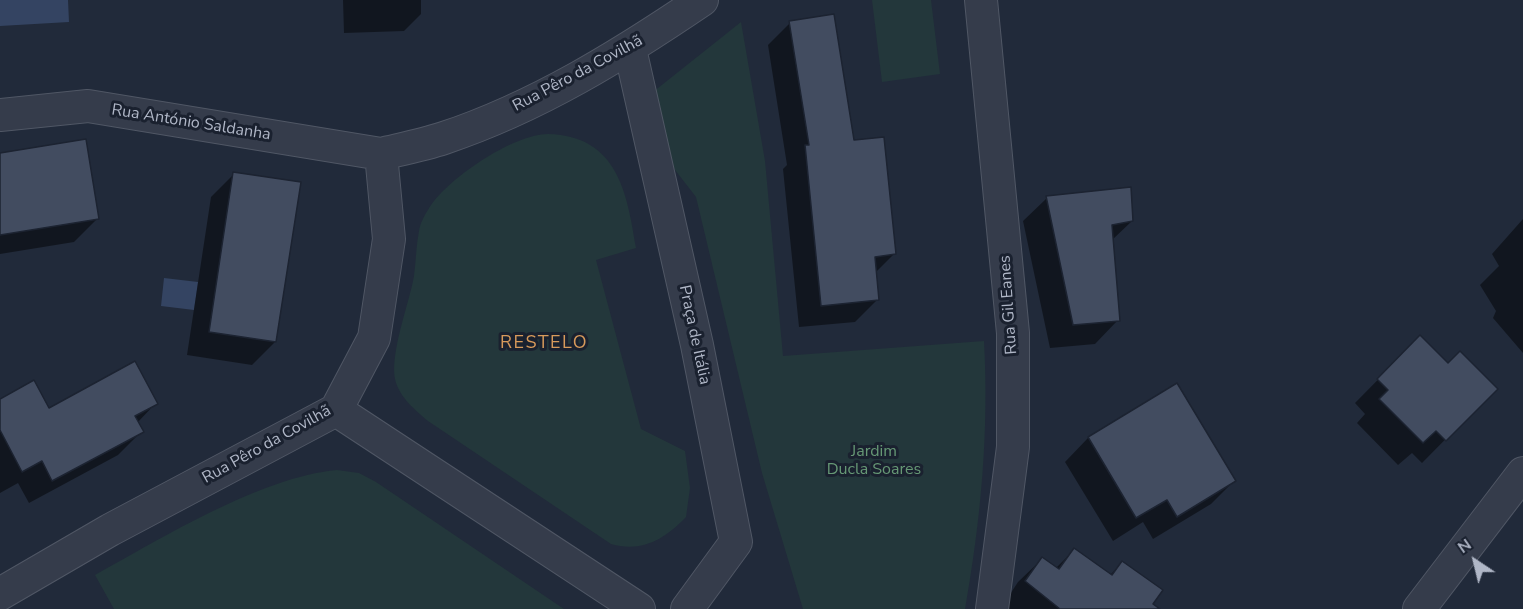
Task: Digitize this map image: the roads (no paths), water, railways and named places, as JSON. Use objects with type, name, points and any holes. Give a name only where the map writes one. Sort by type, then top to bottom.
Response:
[{"type":"street","name":"Rua Pêro da Covilhã","points":[[0,594],[110,530],[336,410],[374,338],[389,239],[381,154],[444,138],[536,101],[630,49],[702,0]]},
{"type":"street","name":"Rua Gil Eanes","points":[[981,0],[1013,333],[1013,447],[992,609]]},
{"type":"street","name":"Praça de Itália","points":[[630,49],[697,345],[736,542],[687,609]]},
{"type":"street","name":"Rua António Saldanha","points":[[0,115],[88,106],[381,154]]},
{"type":"street","points":[[336,410],[639,609]]},
{"type":"street","points":[[1419,609],[1523,473]]},
{"type":"water","points":[[0,0],[68,0],[69,22],[0,26]]},
{"type":"water","points":[[164,278],[198,282],[194,310],[161,306]]},
{"type":"district","name":"RESTELO","points":[[544,344]]},
{"type":"park label","name":"Jardim Ducla Soares","points":[[874,461]]}]
